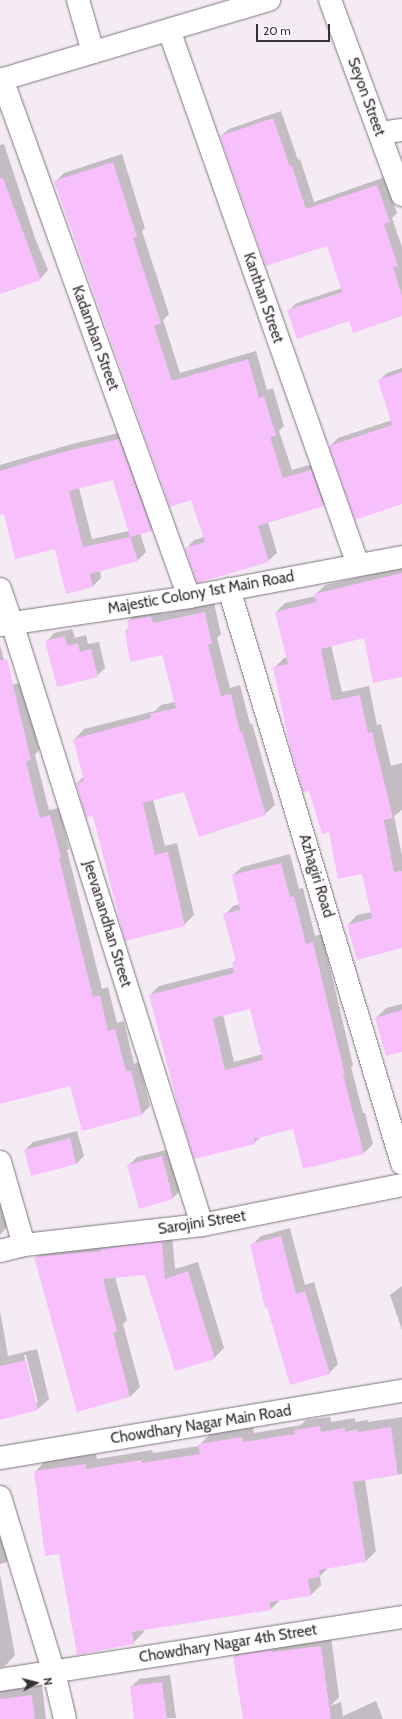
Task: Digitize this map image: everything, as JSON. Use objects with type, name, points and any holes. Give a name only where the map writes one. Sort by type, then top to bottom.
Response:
[{"type":"street","points":[[78,0],[92,52]]},
{"type":"street","points":[[1,79],[269,0]]},
{"type":"street","name":"Seyon Street","points":[[330,0],[402,195]]},
{"type":"street","name":"Kanthan Street","points":[[168,30],[358,565]]},
{"type":"street","name":"Kadamban Street","points":[[1,79],[189,597]]},
{"type":"street","points":[[380,133],[402,130]]},
{"type":"street","name":"Majestic Colony 1st Main Road","points":[[6,624],[189,597],[402,557]]},
{"type":"street","name":"Jeevanandhan Street","points":[[0,588],[6,624],[202,1225]]},
{"type":"street","name":"Azhagiri Road","points":[[229,589],[402,1163]]},
{"type":"street","points":[[0,1162],[24,1245]]},
{"type":"street","name":"Sarojini Street","points":[[0,1251],[24,1245],[202,1225],[402,1185]]},
{"type":"street","name":"Chowdhary Nagar Main Road","points":[[0,1458],[402,1391]]},
{"type":"street","points":[[0,1497],[54,1672],[65,1719]]},
{"type":"street","name":"Chowdhary Nagar 4th Street","points":[[0,1680],[402,1617]]},
{"type":"building","points":[[273,118],[290,167],[292,166],[306,209],[377,185],[390,222],[384,224],[398,266],[393,267],[402,296],[402,316],[353,333],[349,321],[297,339],[287,310],[342,292],[327,246],[266,266],[220,136]]},
{"type":"building","points":[[113,162],[137,237],[133,238],[161,323],[154,326],[172,381],[248,359],[259,398],[264,396],[276,436],[270,437],[283,478],[311,470],[324,506],[258,526],[269,562],[197,583],[185,548],[205,542],[191,500],[170,507],[54,181]]},
{"type":"building","points":[[0,178],[3,178],[41,280],[0,294]]},
{"type":"building","points":[[402,372],[402,504],[355,520],[329,446],[392,425],[378,380]]},
{"type":"building","points":[[119,439],[152,531],[130,537],[138,561],[90,574],[93,587],[66,594],[55,549],[15,559],[4,514],[0,515],[0,471],[63,452]],"holes":[[[113,480],[130,537],[83,547],[69,491]]]},
{"type":"building","points":[[402,573],[402,677],[373,683],[364,638],[321,649],[332,701],[360,695],[368,733],[372,732],[393,818],[384,820],[394,872],[402,871],[402,948],[357,960],[347,925],[372,918],[362,874],[338,879],[329,832],[322,834],[309,791],[303,792],[290,747],[273,667],[288,664],[275,612],[316,602],[314,594]]},
{"type":"building","points":[[205,612],[212,644],[208,645],[221,696],[231,694],[240,732],[242,732],[266,815],[199,837],[184,792],[143,803],[155,855],[168,852],[185,926],[125,941],[93,816],[86,817],[76,783],[84,781],[73,739],[151,718],[150,714],[176,708],[162,655],[130,662],[125,631],[129,630],[127,621],[151,616],[153,623]]},
{"type":"building","points":[[65,636],[67,646],[78,643],[80,652],[91,649],[98,677],[57,687],[45,641]]},
{"type":"building","points":[[7,659],[31,760],[26,761],[40,818],[50,815],[93,997],[100,995],[108,1031],[115,1029],[126,1071],[131,1070],[142,1115],[82,1131],[70,1086],[0,1104],[0,660]]},
{"type":"building","points":[[281,863],[290,897],[294,896],[306,944],[313,942],[345,1075],[343,1075],[364,1154],[303,1169],[293,1129],[254,1139],[255,1144],[194,1159],[179,1110],[149,995],[234,973],[232,963],[236,962],[223,914],[240,910],[232,875]],"holes":[[[250,1009],[263,1060],[225,1070],[213,1018]]]},
{"type":"building","points":[[402,1010],[402,1052],[386,1056],[375,1018]]},
{"type":"building","points":[[70,1138],[76,1164],[31,1176],[24,1150]]},
{"type":"building","points":[[162,1156],[173,1199],[139,1209],[127,1165]]},
{"type":"building","points":[[281,1236],[296,1294],[305,1291],[330,1374],[290,1385],[267,1307],[265,1308],[250,1244]]},
{"type":"building","points":[[162,1242],[165,1279],[188,1271],[215,1359],[175,1371],[145,1275],[103,1279],[117,1331],[113,1332],[130,1397],[77,1412],[34,1257],[101,1251],[101,1249]]},
{"type":"building","points":[[26,1360],[38,1410],[0,1420],[0,1366]]},
{"type":"building","points":[[320,1426],[321,1432],[345,1428],[345,1432],[358,1429],[358,1432],[391,1427],[398,1475],[353,1482],[366,1562],[319,1570],[320,1577],[308,1579],[311,1596],[270,1602],[271,1610],[132,1632],[134,1644],[77,1655],[59,1554],[45,1556],[34,1471],[86,1464],[86,1469],[142,1460],[142,1463],[200,1454],[198,1444],[242,1437],[243,1442],[295,1434],[294,1430]]},
{"type":"building","points":[[321,1646],[331,1719],[243,1719],[233,1656],[271,1650],[272,1652]]},
{"type":"building","points":[[162,1682],[167,1719],[134,1719],[130,1686]]},
{"type":"building","points":[[32,1695],[35,1719],[0,1719],[0,1699]]}]
